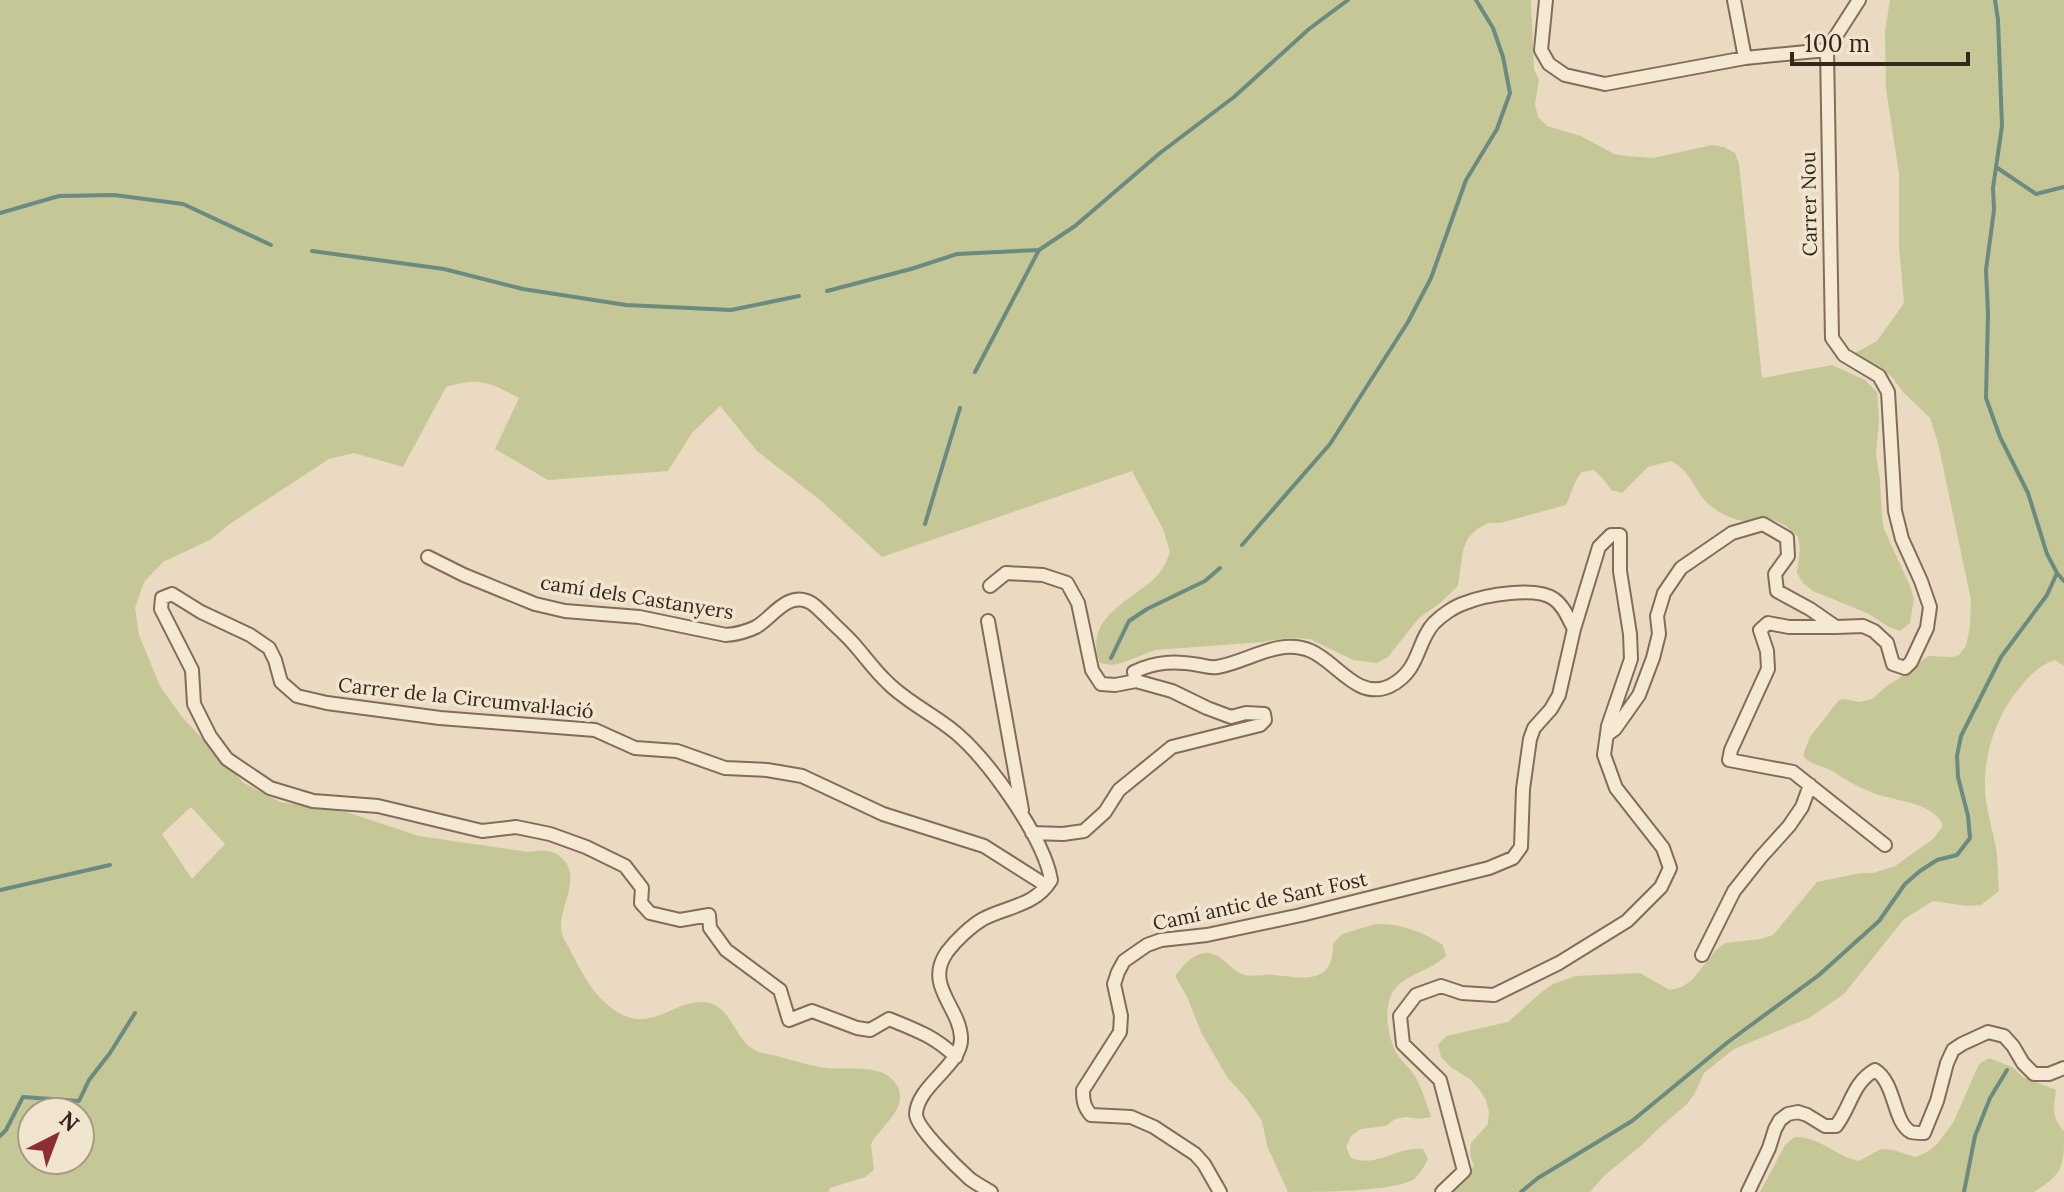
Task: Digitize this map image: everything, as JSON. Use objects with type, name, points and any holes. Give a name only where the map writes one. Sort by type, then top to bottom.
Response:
[{"type":"street","points":[[1546,0],[1541,50],[1549,64],[1565,75],[1605,84],[1745,58],[1827,50],[1859,0]]},
{"type":"street","points":[[1734,0],[1745,58]]},
{"type":"street","name":"Carrer Nou","points":[[1827,50],[1832,338],[1844,355],[1879,376],[1888,392],[1895,511],[1902,539],[1930,607],[1927,628],[1905,668],[1893,664],[1887,643],[1874,631],[1863,626],[1836,627]]},
{"type":"street","points":[[1608,734],[1639,695],[1659,634],[1657,616],[1664,593],[1681,568],[1732,533],[1763,524],[1787,538],[1788,556],[1775,574],[1777,591],[1836,627]]},
{"type":"street","points":[[1442,1192],[1464,1171],[1440,1080],[1403,1044],[1400,1016],[1416,995],[1441,986],[1462,993],[1494,995],[1559,963],[1627,921],[1661,887],[1670,868],[1663,848],[1616,788],[1604,755],[1608,726],[1631,659],[1620,571],[1620,535],[1611,535],[1599,547],[1574,629]]},
{"type":"street","name":"camí dels Castanyers","points":[[428,557],[535,604],[565,611],[639,617],[726,635],[756,627],[794,599],[806,600],[853,643],[905,699],[955,732],[975,752],[1032,833],[1049,870],[1051,880],[1047,886]]},
{"type":"street","points":[[990,586],[1006,573],[1043,575],[1067,583],[1078,603],[1092,670],[1101,684],[1136,681],[1172,691],[1231,717],[1246,713],[1264,714],[1265,720],[1260,725],[1172,747],[1119,790],[1105,812],[1084,831],[1032,833]]},
{"type":"street","name":"Carrer de la Circumval·lació","points":[[956,1057],[932,1038],[889,1019],[870,1030],[812,1011],[789,1020],[780,990],[726,950],[710,928],[709,915],[680,920],[650,913],[641,903],[642,888],[625,866],[586,847],[550,834],[516,827],[482,831],[378,806],[313,801],[270,788],[227,759],[210,736],[194,704],[192,670],[161,609],[162,598],[172,594],[269,648],[281,682],[297,696],[440,718],[595,730],[635,748],[677,751],[725,768],[802,776],[883,814],[984,846],[1047,886]]},
{"type":"street","points":[[1136,681],[1134,672],[1162,662],[1215,668],[1288,646],[1312,651],[1357,685],[1375,690],[1391,685],[1405,675],[1416,661],[1427,632],[1437,620],[1462,603],[1490,596],[1545,594],[1564,608],[1574,629]]},
{"type":"street","points":[[988,621],[1023,817]]},
{"type":"street","points":[[1836,627],[1789,627],[1768,623],[1760,630],[1767,651],[1768,669],[1729,760],[1793,772],[1885,845]]},
{"type":"street","name":"Camí antic de Sant Fost","points":[[1220,1192],[1195,1154],[1154,1127],[1131,1117],[1091,1115],[1086,1109],[1083,1090],[1120,1032],[1121,1016],[1114,984],[1124,961],[1147,945],[1161,940],[1207,935],[1301,915],[1489,868],[1513,858],[1522,841],[1523,789],[1530,739],[1534,728],[1559,695],[1574,629]]},
{"type":"street","points":[[1702,955],[1734,891],[1789,826],[1802,807],[1810,785]]},
{"type":"street","points":[[991,1192],[970,1178],[918,1123],[916,1113],[923,1095],[956,1057],[961,1040],[958,1025],[940,987],[939,973],[947,952],[980,920],[1033,899],[1047,886]]},
{"type":"street","points":[[1748,1192],[1780,1120],[1798,1112],[1825,1126],[1836,1126],[1860,1082],[1875,1070],[1884,1075],[1904,1126],[1912,1133],[1924,1133],[1953,1050],[1975,1038],[1988,1032],[2004,1036],[2034,1074],[2049,1074],[2064,1068]]},
{"type":"green space","points":[[0,0],[1531,0],[1534,69],[1539,80],[1535,104],[1538,117],[1547,126],[1581,136],[1614,154],[1627,156],[1653,158],[1712,145],[1735,153],[1739,164],[1762,378],[1832,365],[1865,380],[1877,392],[1879,419],[1876,455],[1882,518],[1914,599],[1910,623],[1900,631],[1869,614],[1813,591],[1797,573],[1800,549],[1798,537],[1791,530],[1774,520],[1743,521],[1720,512],[1706,501],[1684,471],[1671,461],[1648,467],[1622,493],[1611,490],[1594,470],[1582,472],[1566,505],[1500,523],[1488,523],[1477,529],[1468,538],[1463,550],[1458,586],[1419,618],[1388,657],[1377,663],[1353,660],[1310,639],[1287,638],[1155,650],[1111,665],[1100,663],[1096,647],[1104,621],[1158,575],[1170,552],[1163,529],[1132,471],[882,557],[820,500],[757,451],[720,406],[692,433],[668,471],[548,480],[495,449],[519,398],[476,382],[446,387],[403,467],[354,453],[329,459],[210,540],[163,562],[144,582],[135,608],[139,635],[160,686],[182,717],[244,783],[280,802],[346,812],[419,836],[555,853],[568,866],[570,876],[562,915],[563,936],[580,970],[609,1006],[628,1017],[647,1019],[694,1002],[713,1004],[727,1015],[742,1038],[757,1051],[820,1067],[873,1070],[892,1079],[899,1089],[900,1102],[871,1144],[874,1170],[865,1177],[830,1188],[828,1192],[0,1192]],"holes":[[[191,807],[225,844],[192,879],[162,834]]]},
{"type":"green space","points":[[1890,0],[2064,0],[2064,666],[2055,660],[2027,679],[2007,706],[1990,745],[1985,786],[1996,848],[1999,891],[1981,905],[1933,901],[1904,919],[1844,994],[1809,1018],[1734,1049],[1704,1073],[1686,1105],[1605,1175],[1590,1192],[1449,1192],[1474,1166],[1470,1155],[1471,1143],[1488,1124],[1489,1112],[1479,1089],[1441,1057],[1438,1045],[1446,1036],[1508,1022],[1553,984],[1576,976],[1640,973],[1670,990],[1682,987],[1725,943],[1773,935],[1817,882],[1873,873],[1895,866],[1933,839],[1943,826],[1932,812],[1870,792],[1812,763],[1803,755],[1810,737],[1839,700],[1859,702],[1872,699],[1928,656],[1959,655],[1966,646],[1970,627],[1971,600],[1930,418],[1892,377],[1855,353],[1877,341],[1904,303],[1899,247],[1899,174],[1886,89],[1885,31]]},
{"type":"green space","points":[[1376,924],[1411,929],[1443,945],[1446,956],[1394,990],[1387,1014],[1395,1050],[1415,1076],[1431,1117],[1406,1117],[1395,1119],[1386,1126],[1361,1129],[1351,1136],[1346,1147],[1351,1158],[1361,1160],[1379,1159],[1414,1149],[1423,1149],[1428,1159],[1413,1180],[1402,1184],[1353,1190],[1288,1192],[1267,1146],[1262,1121],[1227,1077],[1201,1032],[1175,976],[1191,958],[1210,953],[1246,975],[1315,976],[1328,967],[1333,944],[1342,934]]},
{"type":"green space","points":[[1989,1058],[2012,1067],[2023,1077],[2056,1090],[2055,1117],[2064,1131],[2064,1153],[2057,1174],[2034,1192],[1760,1192],[1785,1145],[1795,1137],[1821,1143],[1859,1161],[1881,1149],[1916,1157],[1927,1152],[1953,1123],[1979,1064]]},
{"type":"waterway","points":[[827,291],[957,254],[1039,250],[1075,226],[1160,153],[1234,97],[1309,29],[1348,0]]},
{"type":"waterway","points":[[1242,545],[1330,444],[1408,322],[1431,278],[1466,180],[1497,129],[1510,93],[1493,28],[1476,0]]},
{"type":"waterway","points":[[1995,0],[2002,126],[1986,270],[1986,398],[2000,437],[2028,493],[2047,554],[2064,581]]},
{"type":"waterway","points":[[1996,167],[2036,194],[2064,187]]},
{"type":"waterway","points":[[0,213],[59,196],[114,195],[183,204],[271,245]]},
{"type":"waterway","points":[[975,372],[1039,250]]},
{"type":"waterway","points":[[312,251],[444,269],[523,289],[626,305],[731,310],[799,296]]},
{"type":"waterway","points":[[925,524],[960,408]]},
{"type":"waterway","points":[[1111,658],[1129,621],[1205,581],[1220,568]]},
{"type":"waterway","points":[[1521,1192],[1538,1178],[1632,1121],[1728,1042],[1819,975],[1879,921],[1905,884],[1920,871],[1937,860],[1957,855],[1970,838],[1958,777],[1957,756],[1961,736],[2001,657],[2047,595],[2057,573]]},
{"type":"waterway","points":[[0,890],[110,865]]},
{"type":"waterway","points":[[0,1136],[23,1097],[79,1101],[89,1080],[135,1013]]},
{"type":"waterway","points":[[1964,1192],[1975,1136],[1990,1098],[2007,1070]]}]
